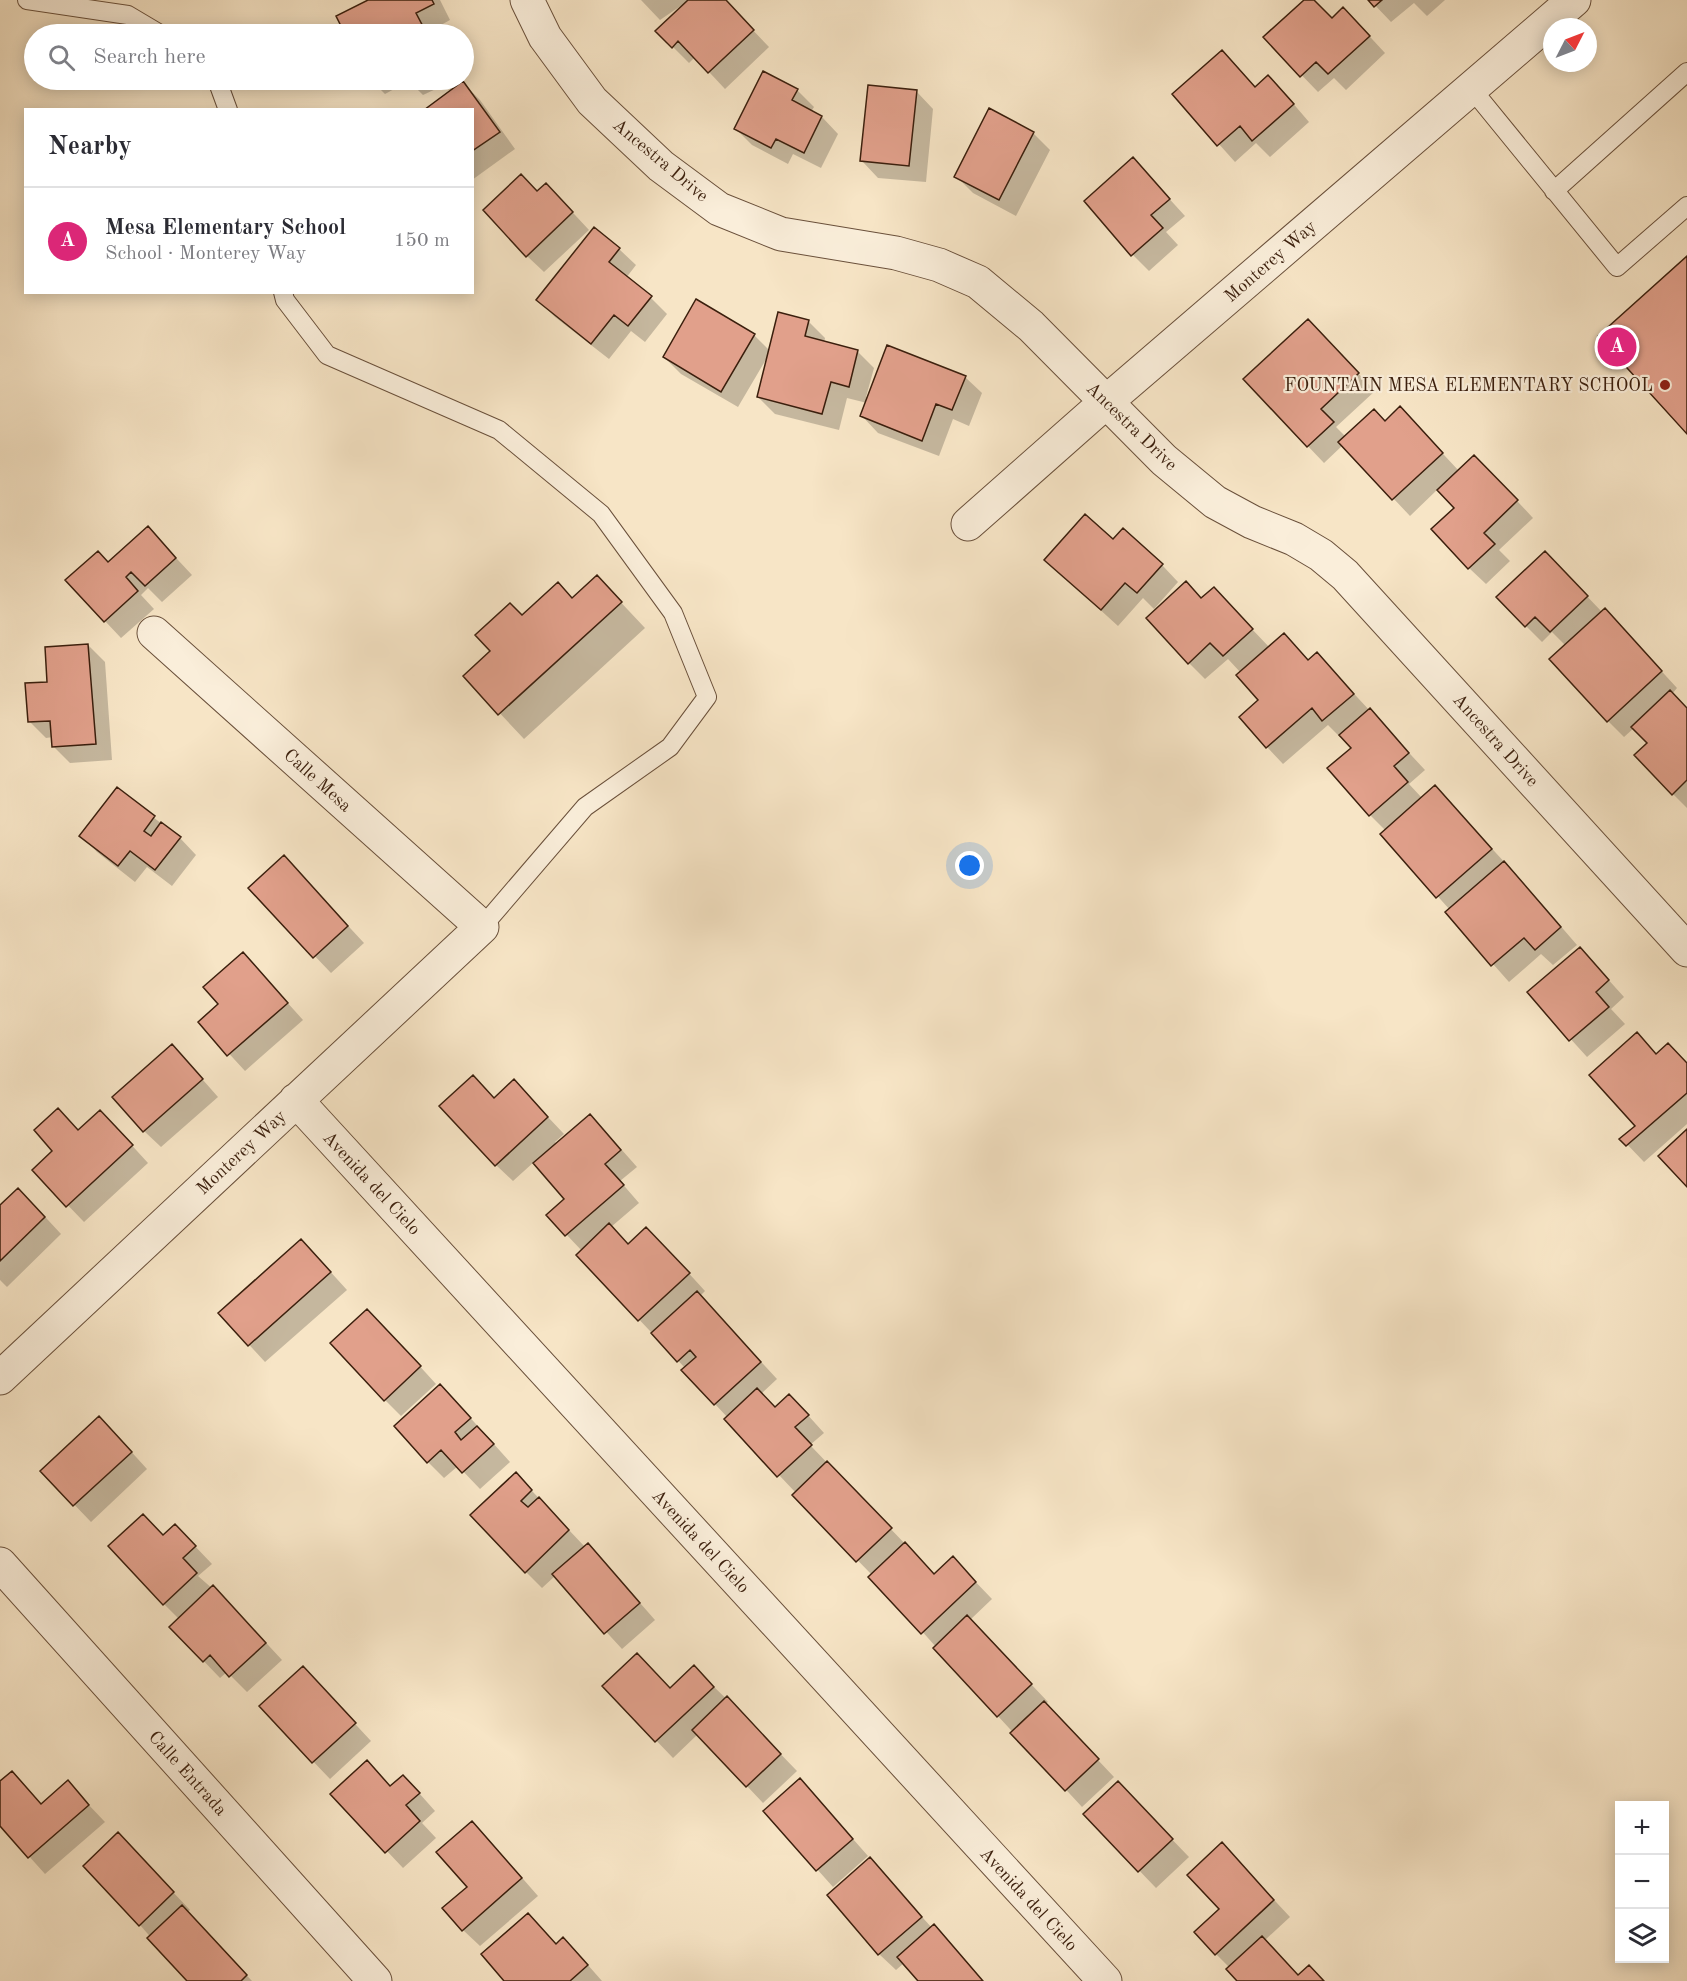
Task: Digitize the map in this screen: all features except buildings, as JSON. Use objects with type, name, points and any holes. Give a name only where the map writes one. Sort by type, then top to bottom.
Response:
[{"type":"street","name":"Ancestra Drive","points":[[526,0],[545,37],[592,100],[661,165],[719,209],[781,234],[896,253],[939,265],[978,282],[1031,326],[1164,459],[1215,502],[1252,522],[1294,539],[1322,555],[1345,575],[1687,950]]},
{"type":"street","name":"Monterey Way","points":[[968,524],[1106,402],[1574,0]]},
{"type":"street","name":"Calle Mesa","points":[[154,633],[482,927]]},
{"type":"street","name":"Monterey Way","points":[[0,1378],[482,927]]},
{"type":"street","name":"Avenida del Cielo","points":[[296,1100],[1105,1981]]},
{"type":"street","name":"Calle Entrada","points":[[0,1564],[375,1981]]},
{"type":"lane","points":[[27,0],[128,15],[143,24]]},
{"type":"lane","points":[[1554,191],[1687,72]]},
{"type":"lane","points":[[1471,88],[1617,267],[1687,206]]},
{"type":"lane","points":[[221,90],[227,108]]},
{"type":"lane","points":[[284,294],[285,300],[327,355],[499,430],[601,514],[674,613],[706,697],[670,747],[585,807],[482,927]]},
{"type":"place","name":"Mesa Elementary School","points":[[1617,347]]},
{"type":"place","name":"FOUNTAIN MESA ELEMENTARY SCHOOL","points":[[1665,385]]}]
